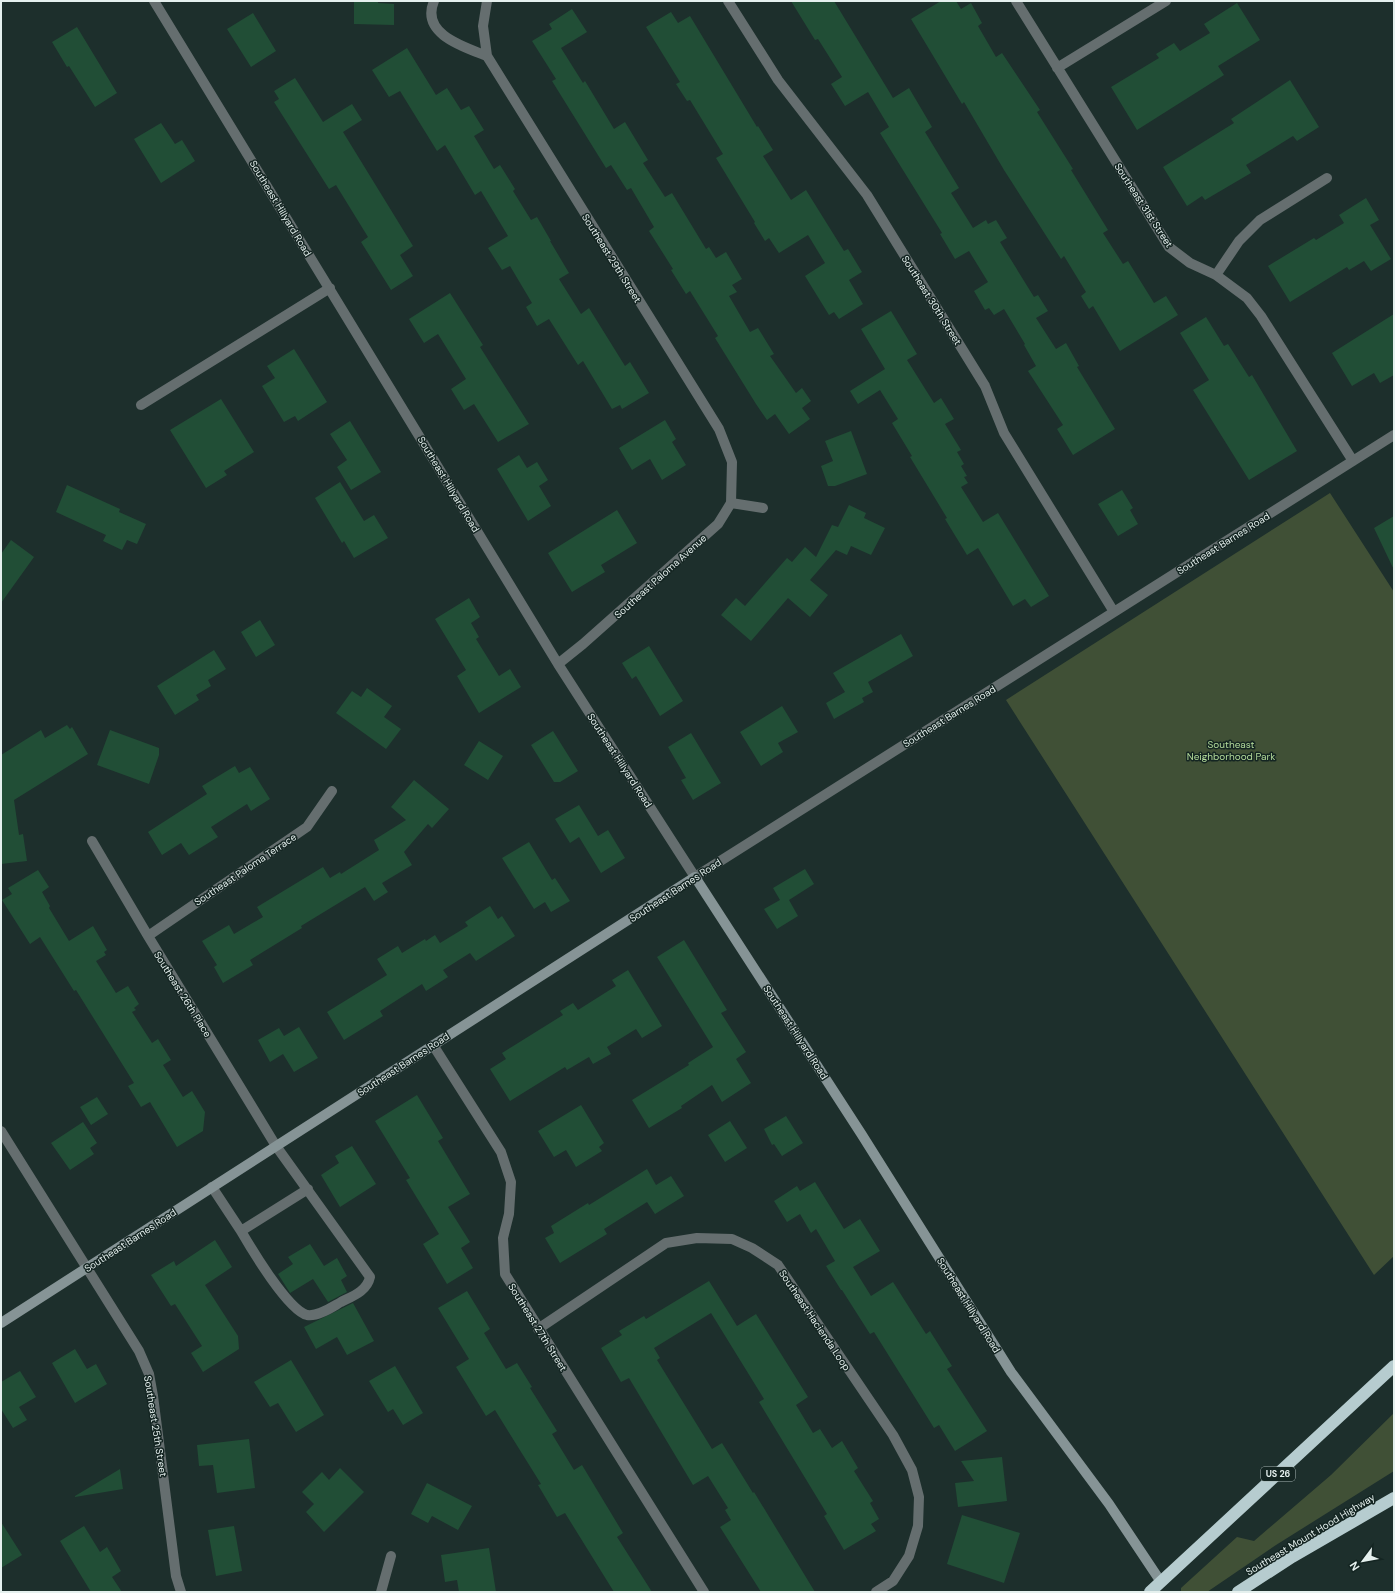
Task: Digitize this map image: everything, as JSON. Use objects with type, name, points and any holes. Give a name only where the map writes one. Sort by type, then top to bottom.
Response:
[{"type":"highway","name":"US 26","points":[[1150,1592],[1164,1587],[1394,1366]]},
{"type":"highway","name":"Southeast Mount Hood Highway","points":[[1238,1592],[1292,1556],[1394,1498]]},
{"type":"street","name":"Southeast Hillyard Road","points":[[154,1],[558,664],[862,1135],[1011,1372],[1109,1504],[1164,1587]]},
{"type":"street","points":[[434,1],[431,7],[432,19],[442,36],[487,56]]},
{"type":"street","name":"Southeast 29th Street","points":[[488,1],[483,26],[487,56],[719,429],[732,462],[731,503]]},
{"type":"street","name":"Southeast 30th Street","points":[[728,1],[778,80],[867,195],[984,386],[1004,433],[1114,612]]},
{"type":"street","name":"Southeast 31st Street","points":[[1016,1],[1170,246],[1190,263],[1216,275],[1247,298],[1261,316],[1353,461]]},
{"type":"street","points":[[1057,68],[1166,1]]},
{"type":"street","points":[[1216,275],[1239,242],[1260,220],[1327,178]]},
{"type":"street","points":[[141,405],[330,288]]},
{"type":"street","name":"Southeast Barnes Road","points":[[1,1323],[695,877],[1394,435]]},
{"type":"street","points":[[731,503],[763,508]]},
{"type":"street","name":"Southeast Paloma Avenue","points":[[558,664],[583,644],[718,524],[731,503]]},
{"type":"street","name":"Southeast Paloma Terrace","points":[[148,936],[307,827],[332,791]]},
{"type":"street","name":"Southeast 26th Place","points":[[92,841],[276,1146],[370,1277],[368,1284],[359,1293],[315,1315],[307,1315],[291,1303],[281,1291],[241,1232]]},
{"type":"street","name":"Southeast 27th Street","points":[[433,1045],[501,1152],[511,1182],[509,1214],[503,1238],[505,1274],[538,1329],[704,1592]]},
{"type":"street","name":"Southeast 25th Street","points":[[1,1131],[139,1351],[149,1374],[176,1576],[181,1592]]},
{"type":"street","points":[[212,1187],[241,1232],[308,1189]]},
{"type":"street","name":"Southeast Hacienda Loop","points":[[538,1329],[666,1242],[697,1238],[732,1239],[752,1248],[778,1264],[893,1435],[912,1470],[919,1497],[918,1526],[909,1556],[893,1581],[876,1592]]},
{"type":"street","points":[[381,1592],[391,1556]]},
{"type":"green space","name":"Southeast Neighborhood Park","points":[[1330,493],[1394,592],[1394,1256],[1374,1275],[1006,700]]},
{"type":"green space","points":[[1394,1413],[1394,1471],[1276,1545],[1207,1592],[1181,1592],[1181,1588],[1237,1537],[1254,1541],[1331,1475]]},
{"type":"building","points":[[354,1],[378,1],[378,3],[394,4],[394,25],[354,24]]},
{"type":"building","points":[[791,1],[834,1],[893,98],[909,88],[932,127],[925,132],[959,188],[951,193],[973,228],[986,220],[988,224],[996,220],[1007,238],[1000,242],[1034,297],[1038,295],[1048,311],[1036,318],[1056,349],[1066,343],[1079,366],[1077,367],[1115,429],[1073,455],[1057,429],[1063,425],[1028,371],[1036,366],[1004,309],[994,315],[989,308],[985,310],[974,291],[988,282],[969,251],[955,259],[940,234],[942,233],[880,133],[889,127],[868,92],[845,106],[831,84],[842,77],[818,39],[815,40]]},
{"type":"building","points":[[941,1],[956,1],[961,9],[971,3],[982,23],[978,26],[996,57],[1002,53],[1040,110],[1037,112],[1073,169],[1071,170],[1108,230],[1103,233],[1123,264],[1128,261],[1154,303],[1166,296],[1178,315],[1120,351],[1093,306],[1089,309],[1081,296],[1086,292],[1064,256],[1061,259],[1004,170],[964,102],[962,104],[911,19]]},
{"type":"building","points":[[1237,3],[1260,40],[1218,66],[1224,75],[1137,130],[1111,87],[1159,58],[1156,54],[1174,43],[1180,51],[1210,33],[1204,24]]},
{"type":"building","points":[[572,9],[587,32],[561,48],[583,83],[585,81],[614,129],[625,122],[648,160],[643,163],[665,197],[672,193],[706,249],[709,247],[716,258],[726,252],[742,279],[732,285],[737,292],[729,296],[750,332],[758,328],[774,354],[770,356],[796,393],[802,388],[811,401],[802,408],[810,419],[789,434],[775,414],[767,420],[756,404],[715,338],[718,336],[690,291],[686,294],[671,270],[673,269],[649,231],[654,227],[631,188],[627,190],[611,165],[606,168],[552,81],[556,79],[532,41],[552,29],[549,24]]},
{"type":"building","points":[[671,12],[678,23],[690,16],[757,127],[758,126],[773,150],[763,156],[791,200],[806,190],[844,251],[848,249],[862,272],[849,280],[863,304],[839,319],[834,312],[829,315],[805,276],[825,263],[808,235],[779,253],[769,238],[765,241],[716,158],[723,154],[690,100],[687,101],[676,84],[680,82],[646,27]]},
{"type":"building","points":[[253,13],[276,51],[251,67],[227,29]]},
{"type":"building","points":[[77,27],[117,93],[95,107],[69,66],[67,67],[52,42]]},
{"type":"building","points":[[407,48],[436,95],[447,88],[461,110],[469,106],[484,130],[474,136],[494,169],[500,165],[515,189],[513,191],[531,220],[537,217],[569,273],[559,279],[581,314],[589,308],[625,366],[630,362],[649,393],[622,409],[620,405],[612,409],[583,361],[578,365],[549,319],[537,326],[526,307],[532,303],[510,266],[502,270],[488,248],[508,236],[481,191],[475,195],[445,145],[437,151],[400,91],[389,97],[372,70]]},
{"type":"building","points":[[295,78],[323,122],[352,104],[362,120],[343,132],[413,246],[400,255],[413,276],[391,290],[361,242],[368,237],[336,185],[329,189],[274,102],[279,99],[274,91]]},
{"type":"building","points":[[1290,80],[1319,127],[1297,141],[1293,136],[1246,165],[1251,173],[1205,200],[1202,196],[1187,206],[1163,167],[1234,123],[1231,119]]},
{"type":"building","points":[[161,123],[175,144],[182,140],[195,161],[161,183],[134,139]]},
{"type":"building","points":[[1366,198],[1379,220],[1370,225],[1391,259],[1371,271],[1364,261],[1349,270],[1347,267],[1290,302],[1268,266],[1314,238],[1316,240],[1344,223],[1339,215]]},
{"type":"building","points":[[450,293],[483,345],[480,347],[529,424],[498,442],[474,404],[464,410],[451,389],[466,379],[438,334],[424,343],[409,319]]},
{"type":"building","points":[[891,311],[917,354],[907,360],[934,403],[941,398],[954,419],[945,424],[961,450],[957,452],[964,464],[961,466],[967,476],[964,477],[968,483],[961,487],[983,522],[998,513],[1049,596],[1031,607],[1025,599],[1013,606],[978,548],[967,555],[945,519],[947,518],[910,457],[912,456],[892,423],[898,419],[880,390],[858,404],[850,391],[885,369],[861,329]]},
{"type":"building","points":[[1394,314],[1394,375],[1380,383],[1374,373],[1352,386],[1332,353]]},
{"type":"building","points":[[1206,317],[1224,346],[1228,344],[1249,377],[1252,375],[1297,451],[1249,480],[1193,390],[1209,380],[1180,333]]},
{"type":"building","points":[[294,349],[327,402],[298,421],[295,416],[284,422],[262,386],[275,378],[267,366]]},
{"type":"building","points":[[221,399],[254,452],[224,471],[227,475],[206,488],[170,430]]},
{"type":"building","points":[[665,420],[676,439],[672,442],[686,465],[662,480],[650,459],[632,470],[619,448]]},
{"type":"building","points":[[350,421],[381,472],[351,490],[337,467],[347,460],[330,434]]},
{"type":"building","points":[[851,431],[867,474],[835,486],[828,486],[821,466],[833,461],[825,441]]},
{"type":"building","points":[[519,455],[527,468],[537,462],[548,480],[539,486],[551,506],[528,521],[497,469]]},
{"type":"building","points":[[340,482],[364,521],[374,515],[388,538],[354,558],[344,541],[342,543],[315,498]]},
{"type":"building","points":[[67,485],[120,509],[119,512],[146,524],[137,544],[127,540],[122,550],[103,541],[106,535],[56,512]]},
{"type":"building","points":[[1122,490],[1133,508],[1130,510],[1138,524],[1118,536],[1098,504]]},
{"type":"building","points":[[849,505],[866,513],[864,518],[885,528],[871,555],[851,546],[847,555],[836,550],[810,580],[828,595],[810,617],[788,598],[751,641],[721,615],[736,598],[745,606],[787,558],[792,562],[805,547],[816,557],[832,525],[838,527]]},
{"type":"building","points":[[617,510],[637,543],[601,565],[605,572],[572,592],[548,553]]},
{"type":"building","points":[[1394,516],[1394,570],[1374,528]]},
{"type":"building","points":[[11,540],[34,557],[1,603],[1,554]]},
{"type":"building","points":[[469,598],[480,617],[471,623],[479,637],[476,639],[499,676],[510,669],[521,687],[479,713],[457,676],[466,670],[435,619]]},
{"type":"building","points":[[260,620],[275,645],[256,657],[241,632]]},
{"type":"building","points":[[901,634],[913,656],[868,682],[873,692],[862,698],[864,702],[834,719],[826,703],[845,692],[833,673]]},
{"type":"building","points":[[649,646],[683,701],[660,716],[636,676],[632,679],[622,663]]},
{"type":"building","points":[[214,650],[226,669],[208,680],[211,686],[196,695],[199,700],[175,715],[157,686]]},
{"type":"building","points":[[367,688],[392,706],[384,717],[401,729],[386,749],[336,713],[352,691],[361,697]]},
{"type":"building","points":[[782,706],[798,732],[778,743],[783,752],[761,766],[740,732]]},
{"type":"building","points":[[67,725],[70,729],[72,727],[88,754],[14,800],[19,835],[23,834],[27,861],[1,864],[1,755],[41,730],[45,738]]},
{"type":"building","points":[[110,730],[159,748],[159,755],[149,784],[97,765]]},
{"type":"building","points":[[553,731],[578,771],[560,782],[554,782],[531,745]]},
{"type":"building","points":[[691,733],[721,783],[693,800],[681,780],[686,778],[668,747]]},
{"type":"building","points":[[479,741],[503,756],[488,780],[464,765]]},
{"type":"building","points":[[235,766],[239,773],[250,767],[270,799],[251,811],[247,804],[211,827],[218,837],[189,855],[181,843],[162,855],[148,832],[207,794],[202,786]]},
{"type":"building","points":[[414,780],[449,809],[432,828],[428,824],[404,852],[412,865],[382,883],[388,892],[374,901],[365,887],[301,926],[302,928],[250,960],[253,965],[223,983],[214,967],[217,965],[202,941],[229,925],[234,934],[263,917],[257,907],[323,867],[330,878],[340,872],[341,874],[379,850],[374,840],[406,820],[391,807]]},
{"type":"building","points":[[579,805],[598,836],[608,830],[625,858],[601,873],[579,837],[570,843],[555,819]]},
{"type":"building","points":[[529,842],[552,880],[555,878],[570,901],[551,912],[545,902],[534,909],[502,858]]},
{"type":"building","points":[[805,869],[814,884],[789,900],[798,916],[777,929],[764,909],[780,900],[773,888]]},
{"type":"building","points":[[38,870],[49,887],[42,892],[50,906],[49,908],[69,941],[93,926],[107,950],[104,952],[106,955],[96,961],[116,993],[128,986],[139,1004],[134,1008],[136,1010],[132,1012],[152,1043],[158,1039],[171,1060],[163,1065],[183,1097],[192,1091],[205,1112],[203,1131],[177,1147],[150,1102],[141,1107],[128,1086],[134,1083],[76,990],[74,991],[40,937],[30,944],[2,900],[12,894],[8,888]]},
{"type":"building","points":[[490,906],[498,919],[502,916],[515,936],[476,961],[470,953],[443,970],[448,977],[426,991],[422,984],[380,1011],[383,1016],[344,1040],[327,1012],[387,975],[377,959],[398,946],[402,953],[425,939],[426,941],[435,935],[440,943],[468,926],[465,922]]},
{"type":"building","points":[[684,940],[727,1010],[721,1013],[746,1052],[736,1059],[751,1083],[722,1102],[712,1085],[681,1106],[682,1108],[649,1128],[632,1100],[689,1065],[688,1063],[713,1047],[657,957]]},
{"type":"building","points":[[628,970],[662,1026],[642,1038],[636,1029],[607,1047],[611,1054],[593,1064],[589,1057],[567,1070],[565,1067],[510,1101],[490,1069],[506,1059],[502,1053],[563,1015],[560,1011],[573,1003],[578,1010],[616,986],[612,980]]},
{"type":"building","points":[[299,1027],[318,1058],[294,1072],[283,1054],[270,1062],[258,1040],[279,1028],[284,1036]]},
{"type":"building","points":[[417,1095],[443,1138],[438,1141],[470,1194],[448,1207],[470,1242],[461,1248],[473,1268],[447,1284],[423,1244],[439,1234],[406,1180],[410,1178],[375,1121]]},
{"type":"building","points":[[97,1097],[108,1114],[91,1125],[80,1107]]},
{"type":"building","points":[[581,1105],[604,1143],[599,1147],[602,1151],[576,1167],[566,1150],[554,1157],[538,1131]]},
{"type":"building","points":[[786,1116],[803,1143],[782,1156],[774,1144],[772,1145],[764,1129]]},
{"type":"building","points":[[730,1121],[747,1148],[725,1162],[708,1135]]},
{"type":"building","points":[[83,1122],[97,1143],[90,1148],[94,1154],[70,1170],[51,1143]]},
{"type":"building","points":[[352,1146],[376,1184],[340,1207],[321,1175],[339,1163],[335,1156]]},
{"type":"building","points":[[647,1169],[656,1185],[671,1176],[684,1196],[655,1214],[647,1202],[604,1229],[607,1234],[560,1263],[545,1238],[554,1233],[551,1226],[588,1203],[589,1205]]},
{"type":"building","points":[[815,1182],[844,1229],[860,1219],[880,1251],[853,1267],[871,1296],[893,1282],[926,1334],[930,1331],[952,1366],[947,1369],[987,1431],[955,1451],[939,1425],[934,1428],[874,1332],[870,1334],[841,1290],[826,1266],[835,1261],[816,1229],[811,1233],[800,1214],[787,1222],[774,1201],[797,1186],[800,1191]]},
{"type":"building","points":[[215,1240],[232,1267],[205,1285],[238,1336],[239,1349],[203,1372],[191,1353],[202,1346],[175,1304],[171,1306],[151,1275],[174,1261],[176,1266]]},
{"type":"building","points":[[310,1244],[324,1266],[337,1258],[347,1276],[341,1280],[347,1292],[328,1302],[313,1279],[290,1293],[278,1274],[293,1264],[288,1257]]},
{"type":"building","points":[[709,1281],[737,1326],[756,1314],[808,1397],[796,1405],[813,1433],[820,1429],[832,1448],[842,1441],[858,1468],[854,1471],[873,1501],[870,1503],[879,1519],[871,1524],[876,1531],[844,1550],[824,1516],[827,1514],[759,1402],[764,1399],[711,1313],[654,1348],[660,1358],[657,1360],[712,1449],[722,1443],[753,1493],[754,1492],[815,1592],[761,1592],[720,1527],[731,1520],[725,1510],[728,1508],[708,1476],[693,1485],[629,1378],[621,1382],[601,1348],[622,1335],[619,1331],[644,1316],[646,1319]]},
{"type":"building","points":[[467,1291],[490,1329],[484,1333],[506,1369],[517,1363],[532,1387],[530,1388],[557,1431],[552,1434],[574,1470],[582,1465],[623,1533],[617,1537],[652,1592],[614,1592],[565,1513],[557,1517],[538,1485],[541,1484],[495,1410],[486,1416],[456,1367],[469,1359],[438,1308]]},
{"type":"building","points":[[353,1303],[374,1341],[347,1355],[337,1337],[316,1349],[304,1327]]},
{"type":"building","points":[[75,1349],[87,1369],[96,1364],[107,1384],[75,1403],[52,1363]]},
{"type":"building","points":[[291,1360],[324,1415],[296,1432],[278,1403],[270,1407],[254,1382]]},
{"type":"building","points":[[395,1366],[423,1413],[403,1425],[393,1409],[388,1412],[369,1381]]},
{"type":"building","points":[[20,1371],[36,1397],[19,1407],[27,1420],[13,1428],[1,1409],[1,1382]]},
{"type":"building","points":[[249,1439],[255,1488],[217,1493],[213,1465],[199,1466],[197,1445]]},
{"type":"building","points":[[1002,1457],[1007,1501],[958,1507],[955,1483],[974,1481],[961,1461]]},
{"type":"building","points":[[340,1468],[364,1492],[324,1532],[306,1512],[314,1504],[302,1492],[322,1472],[329,1480]]},
{"type":"building","points":[[120,1469],[123,1489],[75,1497],[75,1496]]},
{"type":"building","points":[[427,1483],[472,1506],[458,1530],[432,1516],[428,1523],[411,1514]]},
{"type":"building","points":[[962,1515],[1020,1533],[1004,1583],[947,1564]]},
{"type":"building","points":[[1,1522],[22,1555],[1,1568]]},
{"type":"building","points":[[84,1526],[100,1552],[107,1547],[121,1571],[112,1577],[122,1592],[91,1592],[60,1541]]},
{"type":"building","points":[[234,1526],[242,1571],[216,1576],[208,1530]]},
{"type":"building","points":[[489,1548],[496,1592],[459,1592],[457,1580],[445,1582],[441,1555]]}]
